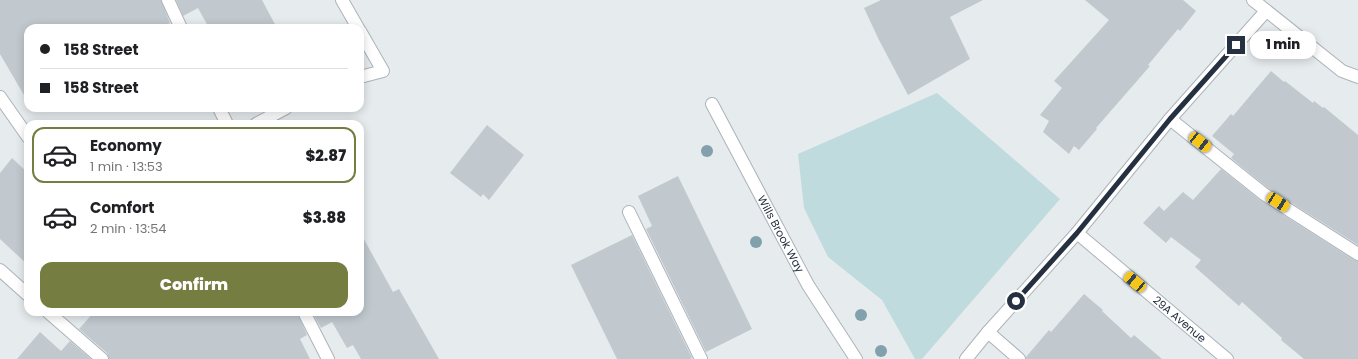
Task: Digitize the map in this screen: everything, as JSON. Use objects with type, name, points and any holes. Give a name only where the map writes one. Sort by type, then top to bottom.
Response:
[{"type":"street","points":[[168,0],[179,24]]},
{"type":"street","points":[[342,0],[356,24]]},
{"type":"street","points":[[1253,0],[1342,71],[1358,77]]},
{"type":"street","points":[[966,359],[988,332],[1077,233],[1170,119],[1266,11]]},
{"type":"street","points":[[364,38],[384,71],[364,76]]},
{"type":"street","points":[[0,97],[24,131]]},
{"type":"street","name":"Wills Brook Way","points":[[712,104],[808,285],[856,359]]},
{"type":"street","points":[[264,120],[278,112]]},
{"type":"street","points":[[1170,119],[1264,194],[1358,254]]},
{"type":"street","points":[[629,212],[701,359]]},
{"type":"street","name":"29A Avenue","points":[[1077,233],[1227,359]]},
{"type":"street","points":[[0,270],[24,291]]},
{"type":"street","points":[[53,316],[102,359]]},
{"type":"street","points":[[306,316],[328,359]]},
{"type":"street","points":[[988,332],[1019,359]]},
{"type":"shaded area","points":[[937,93],[1060,199],[922,359],[915,359],[882,300],[828,257],[804,208],[798,154]]},
{"type":"building","points":[[0,0],[161,0],[170,23],[24,24],[24,95],[0,54]]},
{"type":"building","points":[[176,0],[262,0],[275,24],[207,24],[198,8],[183,16]]},
{"type":"building","points":[[881,0],[983,0],[950,17],[970,59],[908,95],[864,8]]},
{"type":"building","points":[[1085,0],[1183,0],[1196,11],[1180,31],[1178,29],[1148,65],[1150,66],[1096,128],[1097,129],[1079,150],[1074,146],[1069,154],[1043,132],[1049,121],[1040,115],[1062,88],[1054,81],[1109,20]]},
{"type":"building","points":[[1271,71],[1313,103],[1314,101],[1323,108],[1324,107],[1358,135],[1358,245],[1268,188],[1231,158],[1234,154],[1212,136],[1231,114],[1233,116]]},
{"type":"building","points":[[487,125],[524,155],[489,200],[483,194],[481,197],[450,173]]},
{"type":"building","points":[[12,158],[24,169],[24,261],[0,239],[0,173]]},
{"type":"building","points":[[1221,169],[1260,200],[1354,260],[1358,261],[1358,359],[1304,359],[1281,340],[1282,338],[1242,302],[1239,306],[1195,267],[1201,260],[1171,237],[1166,243],[1143,223],[1159,206],[1164,211],[1183,192],[1193,200]]},
{"type":"building","points":[[678,176],[752,329],[706,352],[646,229],[652,226],[638,196]]},
{"type":"building","points":[[632,235],[692,358],[690,359],[617,359],[571,265]]},
{"type":"building","points":[[364,239],[393,292],[399,289],[439,359],[361,359],[353,345],[347,348],[332,322],[321,328],[314,316],[364,316]]},
{"type":"building","points":[[1084,294],[1103,310],[1102,311],[1131,338],[1134,335],[1162,359],[1026,359],[1026,357],[1049,330],[1051,332]]},
{"type":"building","points":[[90,316],[299,316],[307,335],[300,339],[310,359],[109,359],[107,353],[79,329]]},
{"type":"building","points":[[40,332],[61,351],[70,341],[91,359],[17,359]]},
{"type":"route","points":[[1016,301],[1077,233],[1170,119],[1236,45]]}]
